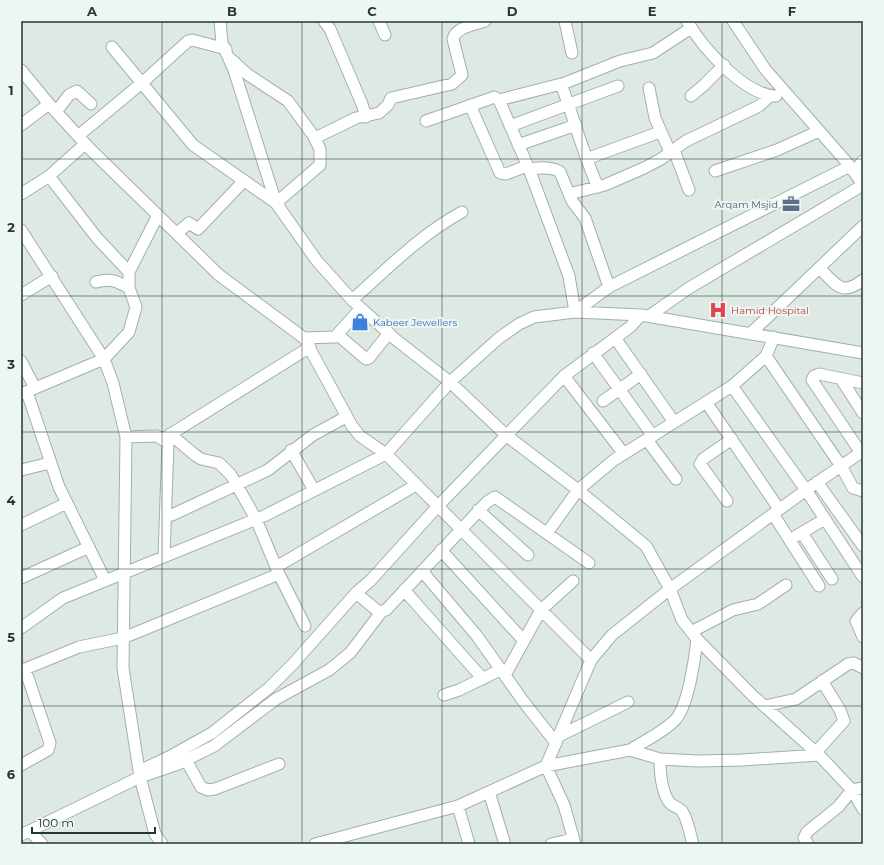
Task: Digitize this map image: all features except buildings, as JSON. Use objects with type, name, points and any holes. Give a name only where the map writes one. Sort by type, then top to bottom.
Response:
[{"type":"street","points":[[220,21],[220,33],[276,203],[317,261],[356,304],[389,333],[450,382],[507,436],[578,490],[646,546],[670,589],[682,620],[694,636],[765,706],[858,789],[863,808]]},
{"type":"street","points":[[324,21],[330,30],[362,104],[366,117]]},
{"type":"street","points":[[379,21],[385,35]]},
{"type":"street","points":[[313,135],[315,138],[356,118],[379,113],[388,105],[391,98],[452,84],[462,75],[453,39],[454,34],[458,30],[485,21]]},
{"type":"street","points":[[565,21],[572,53]]},
{"type":"street","points":[[42,844],[24,832],[139,774],[212,733],[241,711],[292,665],[356,593],[564,376],[593,353],[645,316],[782,231],[863,185],[852,169],[765,69],[733,21]]},
{"type":"street","points":[[499,100],[561,84],[620,61],[653,53],[689,25],[702,43],[724,65],[745,82],[770,96],[789,96]]},
{"type":"street","points":[[21,194],[48,177],[82,140],[188,40],[192,40],[228,54],[246,74],[288,101],[313,135],[320,150],[320,165],[276,203]]},
{"type":"street","points":[[112,47],[143,82],[193,145],[276,203]]},
{"type":"street","points":[[691,96],[702,88],[724,65]]},
{"type":"street","points":[[21,70],[52,108],[82,140],[219,275],[307,342],[346,417],[360,436],[386,454],[437,507],[591,660]]},
{"type":"street","points":[[561,84],[576,125],[586,159],[598,187]]},
{"type":"street","points":[[510,126],[618,86]]},
{"type":"street","points":[[649,88],[655,118],[660,132],[672,151],[689,190]]},
{"type":"street","points":[[21,125],[52,108],[77,90],[91,104]]},
{"type":"street","points":[[569,194],[598,187],[644,168],[707,130],[759,106],[770,96]]},
{"type":"street","points":[[426,121],[494,97],[499,100],[528,168],[568,276],[575,312]]},
{"type":"street","points":[[470,105],[500,173],[506,174],[528,168],[558,170],[574,204],[583,214],[601,260],[609,287]]},
{"type":"street","points":[[518,145],[576,125]]},
{"type":"street","points":[[715,171],[777,150],[819,130]]},
{"type":"street","points":[[586,159],[660,132]]},
{"type":"street","points":[[575,312],[609,287],[852,169],[863,161]]},
{"type":"street","points":[[48,177],[52,180],[97,238],[129,272]]},
{"type":"street","points":[[177,233],[189,223],[198,229],[239,186],[242,180]]},
{"type":"street","points":[[126,437],[167,436],[307,342],[338,335],[356,304],[410,247],[462,212]]},
{"type":"street","points":[[28,391],[104,359],[129,332],[136,307],[129,288],[129,272],[137,253],[158,215]]},
{"type":"street","points":[[751,333],[863,226]]},
{"type":"street","points":[[21,230],[104,359],[113,383],[126,437],[125,572],[122,668],[139,774],[155,834],[162,844]]},
{"type":"street","points":[[819,268],[842,288],[852,288],[863,280]]},
{"type":"street","points":[[21,295],[52,276]]},
{"type":"street","points":[[96,282],[107,279],[115,280],[129,288]]},
{"type":"street","points":[[21,628],[63,598],[256,519],[386,454],[450,382],[499,338],[519,324],[534,317],[575,312],[645,316],[774,337],[863,354]]},
{"type":"street","points":[[338,335],[366,358],[369,358],[389,333]]},
{"type":"street","points":[[547,533],[578,490],[614,460],[732,386],[766,356],[774,337]]},
{"type":"street","points":[[615,338],[674,422]]},
{"type":"street","points":[[593,353],[620,389],[676,479]]},
{"type":"street","points":[[766,356],[841,466],[853,488],[863,491]]},
{"type":"street","points":[[21,361],[28,391],[50,463],[67,503],[106,580]]},
{"type":"street","points":[[603,401],[641,374]]},
{"type":"street","points":[[551,844],[574,842],[564,804],[546,766],[591,660],[612,635],[670,589],[806,490],[862,452],[812,380],[814,376],[818,374],[863,383]]},
{"type":"street","points":[[564,376],[624,454]]},
{"type":"street","points":[[841,379],[863,413]]},
{"type":"street","points":[[732,386],[806,490],[863,577]]},
{"type":"street","points":[[706,402],[732,439],[776,512],[789,540],[819,586]]},
{"type":"street","points":[[166,515],[172,515],[268,470],[291,450],[313,435],[346,417]]},
{"type":"street","points":[[167,436],[201,459],[223,466],[237,485],[256,519],[278,570],[305,626]]},
{"type":"street","points":[[164,556],[169,448],[167,436]]},
{"type":"street","points":[[727,501],[700,464],[703,459],[732,439]]},
{"type":"street","points":[[291,450],[314,490]]},
{"type":"street","points":[[21,470],[50,463]]},
{"type":"street","points":[[818,482],[863,546]]},
{"type":"street","points":[[21,765],[48,750],[50,743],[23,669],[79,647],[123,638],[278,570],[416,485]]},
{"type":"street","points":[[139,774],[186,760],[219,743],[287,691],[329,670],[350,653],[382,611],[404,590],[478,510],[492,498],[495,497],[589,563]]},
{"type":"street","points":[[21,525],[67,503]]},
{"type":"street","points":[[478,510],[528,556]]},
{"type":"street","points":[[789,540],[825,519]]},
{"type":"street","points":[[802,533],[832,579]]},
{"type":"street","points":[[21,578],[89,547]]},
{"type":"street","points":[[441,550],[524,641]]},
{"type":"street","points":[[422,571],[477,636],[502,672],[557,740]]},
{"type":"street","points":[[444,696],[502,672],[524,641],[541,610],[573,581]]},
{"type":"street","points":[[694,636],[732,610],[758,604],[786,585]]},
{"type":"street","points":[[404,590],[483,679]]},
{"type":"street","points":[[356,593],[374,609],[379,612],[382,611]]},
{"type":"street","points":[[863,613],[856,621],[863,637]]},
{"type":"street","points":[[315,844],[338,841],[458,806],[546,766],[630,750],[670,724],[680,712],[694,663],[694,636]]},
{"type":"street","points":[[765,706],[796,699],[851,663],[859,665],[863,668]]},
{"type":"street","points":[[630,750],[660,759],[742,760],[818,753],[844,721],[840,710],[822,681]]},
{"type":"street","points":[[557,740],[628,702]]},
{"type":"street","points":[[660,759],[660,778],[669,802],[681,810],[693,844]]},
{"type":"street","points":[[186,760],[201,787],[208,790],[215,789],[279,764]]},
{"type":"street","points":[[805,843],[804,838],[807,832],[858,789]]},
{"type":"street","points":[[489,792],[504,841]]},
{"type":"street","points":[[458,806],[469,844]]},
{"type":"place","name":"Arqam Msjid","points":[[791,204]]},
{"type":"place","name":"Hamid Hospital","points":[[718,310]]},
{"type":"place","name":"Kabeer Jewellers","points":[[360,322]]}]
